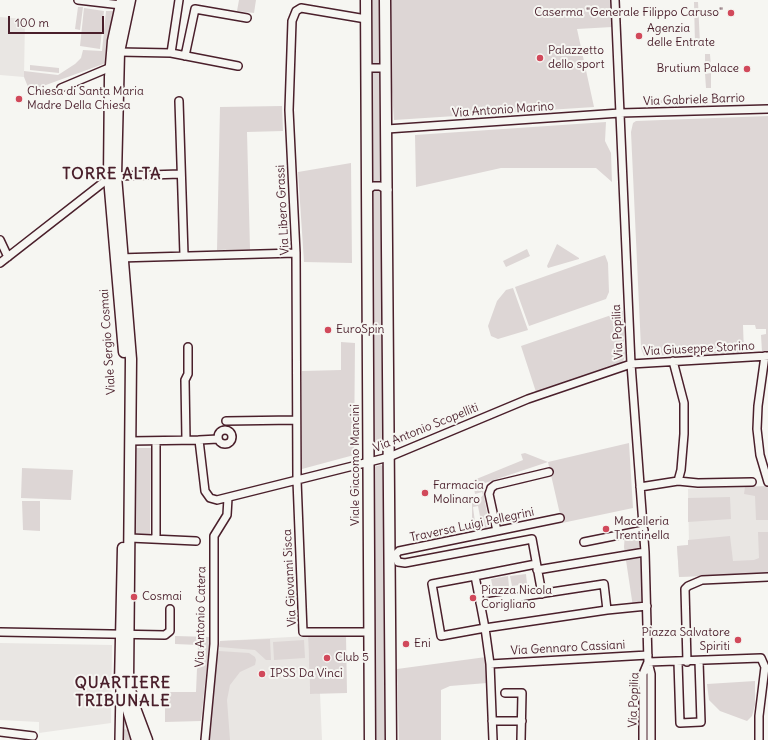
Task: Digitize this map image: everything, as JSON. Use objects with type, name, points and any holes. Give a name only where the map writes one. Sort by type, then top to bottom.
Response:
[{"type":"street","points":[[78,0],[124,2]]},
{"type":"street","points":[[171,53],[179,0]]},
{"type":"street","name":"Viale Giacomo Mancini","points":[[366,0],[370,740]]},
{"type":"street","points":[[385,0],[388,190],[389,457],[392,556],[391,740]]},
{"type":"street","name":"Via Popilia","points":[[615,0],[631,364],[644,530],[648,658],[651,674],[651,740]]},
{"type":"street","name":"Viale Sergio Cosmai","points":[[112,177],[119,52],[124,2]]},
{"type":"street","name":"Viale Sergio Cosmai","points":[[124,2],[110,67],[112,177],[119,258],[131,359],[130,538],[124,683]]},
{"type":"street","name":"Via Libero Grassi","points":[[296,480],[296,253],[289,110],[292,21],[296,11],[301,8],[366,19]]},
{"type":"street","points":[[185,56],[195,9],[247,18]]},
{"type":"street","points":[[119,52],[171,53],[238,66]]},
{"type":"street","points":[[61,88],[110,67]]},
{"type":"street","points":[[366,68],[386,68]]},
{"type":"street","points":[[179,101],[184,255]]},
{"type":"street","name":"Via Gabriele Barrio","points":[[620,113],[768,109]]},
{"type":"street","name":"Via Antonio Marino","points":[[387,130],[620,113]]},
{"type":"street","points":[[0,263],[112,177],[181,174]]},
{"type":"street","points":[[367,190],[373,186],[380,186],[388,190]]},
{"type":"street","points":[[0,240],[8,257]]},
{"type":"street","points":[[119,258],[296,253]]},
{"type":"street","name":"Viale Sergio Cosmai","points":[[119,258],[125,382],[126,635]]},
{"type":"street","points":[[186,440],[185,380],[188,374],[188,347]]},
{"type":"street","points":[[767,356],[758,406],[757,430],[760,455],[768,482]]},
{"type":"street","name":"Via Giuseppe Storino","points":[[631,364],[767,356]]},
{"type":"street","points":[[673,361],[684,403],[684,434],[681,470],[678,480]]},
{"type":"street","name":"Via Antonio Scopelliti","points":[[199,440],[205,491],[213,500],[228,498],[389,457],[528,399],[631,364]]},
{"type":"street","points":[[226,420],[296,420]]},
{"type":"street","points":[[130,441],[218,439]]},
{"type":"street","points":[[156,441],[156,539]]},
{"type":"street","points":[[497,531],[489,494],[491,488],[495,485],[549,472]]},
{"type":"street","name":"Via Giovanni Sisca","points":[[296,480],[303,632],[369,632]]},
{"type":"street","points":[[640,488],[678,480],[698,483],[752,482]]},
{"type":"street","name":"Via Antonio Catera","points":[[205,740],[214,644],[214,536],[227,515],[228,498]]},
{"type":"street","name":"Traversa Luigi Pellegrini","points":[[392,556],[398,551],[560,518]]},
{"type":"street","points":[[584,542],[644,530]]},
{"type":"street","points":[[130,538],[196,541]]},
{"type":"street","points":[[392,556],[398,562],[405,563],[532,539],[542,594]]},
{"type":"street","points":[[645,552],[475,576],[432,584],[441,636],[607,610],[647,606]]},
{"type":"street","points":[[475,576],[490,664],[493,740]]},
{"type":"street","points":[[688,662],[685,589],[688,586],[702,580],[768,577]]},
{"type":"street","points":[[480,603],[604,584],[607,610]]},
{"type":"street","points":[[0,632],[126,635],[168,634],[170,630],[170,609]]},
{"type":"street","points":[[648,658],[678,662],[761,658],[764,667],[759,716],[760,740]]},
{"type":"street","name":"Via Popilia","points":[[643,740],[644,674],[648,658]]},
{"type":"street","name":"Via Gennaro Cassiani","points":[[490,664],[648,658]]},
{"type":"street","points":[[678,662],[680,723],[701,722],[699,661]]},
{"type":"street","points":[[124,683],[130,719],[137,740]]},
{"type":"street","points":[[118,740],[118,727],[124,683]]},
{"type":"street","points":[[124,683],[147,740]]},
{"type":"street","points":[[505,693],[522,693],[521,740]]},
{"type":"street","points":[[118,727],[121,722],[130,719]]},
{"type":"street","points":[[492,721],[522,721]]},
{"type":"street","points":[[0,732],[33,736]]},
{"type":"shaded area","points":[[239,0],[256,0],[254,13],[237,11]]},
{"type":"shaded area","points":[[369,0],[381,0],[384,446],[381,449],[372,447]]},
{"type":"shaded area","points":[[391,0],[611,0],[612,27],[577,29],[594,107],[394,120],[391,77]]},
{"type":"shaded area","points":[[694,2],[698,2],[700,44],[695,44]]},
{"type":"shaded area","points":[[78,7],[83,7],[80,30],[75,29]]},
{"type":"shaded area","points":[[84,8],[104,11],[100,49],[80,46]]},
{"type":"shaded area","points":[[106,11],[113,11],[106,63],[35,89],[33,85],[28,87],[24,77],[24,71],[58,75],[75,64],[81,58],[83,50],[102,51]]},
{"type":"shaded area","points":[[0,17],[25,19],[24,77],[0,75]]},
{"type":"shaded area","points":[[705,54],[710,54],[711,68],[705,68]]},
{"type":"shaded area","points":[[30,65],[59,68],[59,73],[30,70]]},
{"type":"shaded area","points":[[711,73],[711,88],[706,88],[705,74]]},
{"type":"shaded area","points":[[693,99],[693,103],[660,103],[660,100]]},
{"type":"shaded area","points":[[282,106],[283,131],[247,132],[250,249],[217,250],[220,107]]},
{"type":"shaded area","points":[[768,116],[768,352],[762,352],[761,335],[766,334],[766,329],[756,329],[755,325],[743,325],[744,353],[644,356],[641,348],[631,132],[633,123],[636,121]]},
{"type":"shaded area","points":[[606,122],[605,141],[611,153],[612,182],[596,168],[501,168],[416,187],[415,135]]},
{"type":"shaded area","points":[[351,163],[352,263],[304,262],[298,172]]},
{"type":"shaded area","points":[[557,244],[579,259],[548,268],[547,266]]},
{"type":"shaded area","points":[[527,249],[530,256],[506,267],[503,261]]},
{"type":"shaded area","points":[[605,255],[608,263],[609,292],[606,299],[529,326],[515,287]]},
{"type":"shaded area","points":[[513,288],[528,330],[498,339],[491,336],[488,326],[497,301],[506,290]]},
{"type":"shaded area","points":[[623,311],[625,356],[622,364],[536,392],[521,346]]},
{"type":"shaded area","points":[[341,342],[355,343],[354,455],[302,469],[302,371],[341,370]]},
{"type":"shaded area","points":[[629,443],[633,508],[562,523],[548,462]]},
{"type":"shaded area","points":[[136,448],[151,448],[150,534],[135,534]]},
{"type":"shaded area","points":[[525,453],[548,462],[482,484],[489,525],[486,528],[482,527],[478,506],[473,507],[476,530],[471,532],[468,530],[467,528],[472,527],[472,503],[477,502],[483,495],[482,492],[475,494],[474,480],[523,460],[521,454]]},
{"type":"shaded area","points":[[381,465],[384,467],[386,740],[373,740],[373,467]]},
{"type":"shaded area","points":[[22,468],[73,470],[71,500],[21,498]]},
{"type":"shaded area","points":[[768,486],[768,573],[679,577],[677,546],[689,545],[688,489]]},
{"type":"shaded area","points":[[768,486],[768,520],[756,520],[755,496],[744,494],[745,487]]},
{"type":"shaded area","points":[[730,497],[731,519],[688,522],[688,498]]},
{"type":"shaded area","points":[[22,501],[40,501],[40,531],[23,530]]},
{"type":"shaded area","points":[[644,530],[647,606],[633,607],[624,547],[625,533]]},
{"type":"shaded area","points":[[758,532],[768,532],[768,573],[679,577],[677,546],[688,545],[688,540],[730,536],[733,561],[754,560],[759,558]]},
{"type":"shaded area","points":[[526,574],[527,584],[512,586],[510,576]]},
{"type":"shaded area","points":[[508,576],[509,587],[493,589],[491,579]]},
{"type":"shaded area","name":"Club 5","points":[[346,635],[347,693],[310,694],[308,636]]},
{"type":"shaded area","points":[[175,636],[210,637],[201,721],[165,722],[165,692],[196,692],[198,645],[175,644]]},
{"type":"shaded area","name":"IPSS Da Vinci","points":[[308,636],[310,694],[320,693],[322,740],[208,740],[217,655],[219,653],[220,641]]},
{"type":"shaded area","points":[[270,639],[271,660],[266,660],[255,650],[219,647],[220,641]]},
{"type":"shaded area","points":[[304,640],[305,658],[274,660],[273,642]]},
{"type":"shaded area","points":[[0,643],[112,645],[111,723],[39,733],[39,722],[0,720]]},
{"type":"shaded area","points":[[219,651],[249,653],[255,657],[256,660],[255,665],[240,672],[230,685],[227,700],[230,740],[208,740],[217,655]]},
{"type":"shaded area","points":[[486,657],[487,683],[450,686],[441,690],[441,740],[399,740],[397,669]]},
{"type":"shaded area","points":[[755,681],[755,705],[752,716],[747,721],[720,711],[709,700],[707,684]]},
{"type":"shaded area","points":[[125,729],[128,730],[132,740],[123,740],[123,731]]},
{"type":"place","name":"Caserma \"Generale Filippo Caruso\"","points":[[731,13]]},
{"type":"place","name":"Agenzia delle Entrate","points":[[639,36]]},
{"type":"place","name":"Palazzetto dello sport","points":[[540,58]]},
{"type":"place","name":"Brutium Palace","points":[[747,69]]},
{"type":"place","name":"Chiesa di Santa Maria Madre Della Chiesa","points":[[19,99]]},
{"type":"place","name":"EuroSpin","points":[[328,330]]},
{"type":"place","name":"Farmacia Molinaro","points":[[425,493]]},
{"type":"place","name":"Macelleria Trentinella","points":[[606,529]]},
{"type":"place","name":"Cosmai","points":[[134,597]]},
{"type":"place","name":"Piazza Nicola Corigliano","points":[[473,598]]},
{"type":"place","name":"Piazza Salvatore Spiriti","points":[[738,640]]},
{"type":"place","name":"Eni","points":[[406,644]]},
{"type":"place","name":"Club 5","points":[[327,658]]},
{"type":"place","name":"IPSS Da Vinci","points":[[262,674]]},
{"type":"district","name":"TORRE ALTA","points":[[112,174]]},
{"type":"district","name":"QUARTIERE TRIBUNALE","points":[[123,692]]}]
